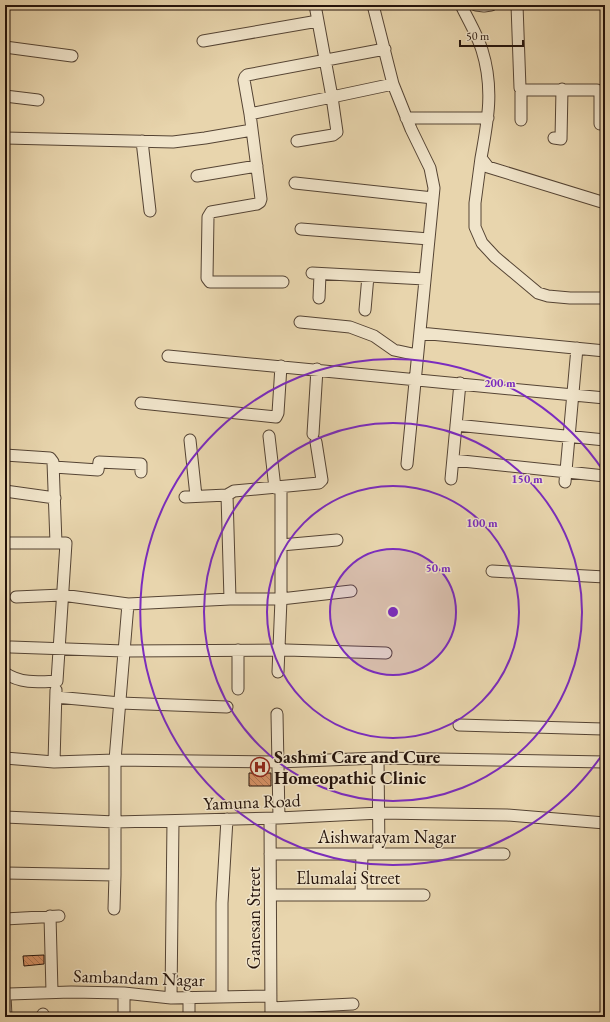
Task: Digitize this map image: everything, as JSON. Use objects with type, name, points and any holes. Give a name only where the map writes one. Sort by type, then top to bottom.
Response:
[{"type":"street","points":[[297,141],[333,135],[337,132],[315,5]]},
{"type":"street","points":[[374,5],[393,84],[406,118],[430,168],[434,188],[407,464]]},
{"type":"street","points":[[461,5],[477,38],[485,63],[489,93],[488,118],[475,203],[475,227],[482,243],[495,257],[538,292],[548,296],[570,298],[605,298]]},
{"type":"street","points":[[476,5],[491,5]]},
{"type":"street","points":[[517,5],[521,120]]},
{"type":"street","points":[[203,41],[318,20]]},
{"type":"street","points":[[5,47],[72,56]]},
{"type":"street","points":[[282,282],[210,282],[207,278],[209,214],[211,212],[260,202],[250,114],[244,80],[245,77],[247,75],[385,50]]},
{"type":"street","points":[[250,114],[393,84]]},
{"type":"street","points":[[521,89],[597,90],[600,92],[600,124]]},
{"type":"street","points":[[554,138],[561,139],[562,89]]},
{"type":"street","points":[[5,96],[38,100]]},
{"type":"street","points":[[406,118],[488,118]]},
{"type":"street","points":[[5,138],[173,142],[252,130]]},
{"type":"street","points":[[142,141],[150,211]]},
{"type":"street","points":[[481,158],[488,167],[605,203]]},
{"type":"street","points":[[197,176],[256,166]]},
{"type":"street","points":[[295,183],[433,198]]},
{"type":"street","points":[[301,229],[429,239]]},
{"type":"street","points":[[319,298],[316,274],[425,279]]},
{"type":"street","points":[[365,310],[368,276]]},
{"type":"street","points":[[300,322],[350,327],[374,336],[394,350],[417,355]]},
{"type":"street","points":[[420,333],[605,351]]},
{"type":"street","points":[[565,477],[577,348]]},
{"type":"street","points":[[168,356],[317,369],[605,398]]},
{"type":"street","points":[[141,403],[276,417],[278,413],[281,366]]},
{"type":"street","points":[[190,440],[190,497],[227,495],[234,491],[278,488],[316,484],[321,482],[315,438],[317,369]]},
{"type":"street","points":[[451,479],[460,383]]},
{"type":"street","points":[[456,425],[605,440]]},
{"type":"street","points":[[270,436],[278,488],[281,545],[281,599],[278,672]]},
{"type":"street","points":[[5,455],[50,458],[53,462],[56,543]]},
{"type":"street","points":[[452,460],[565,477],[605,476]]},
{"type":"street","points":[[54,467],[98,470],[99,462],[141,464],[141,472]]},
{"type":"street","points":[[5,491],[55,498]]},
{"type":"street","points":[[227,495],[230,599]]},
{"type":"street","points":[[281,545],[337,540]]},
{"type":"street","points":[[5,543],[66,543],[56,697],[54,762]]},
{"type":"street","points":[[492,571],[605,577]]},
{"type":"street","points":[[16,597],[62,595],[128,604],[230,599],[281,599],[351,591]]},
{"type":"street","points":[[114,908],[115,760],[128,604]]},
{"type":"street","points":[[11,646],[124,650],[279,650],[386,653]]},
{"type":"street","points":[[238,650],[238,689]]},
{"type":"street","points":[[5,673],[17,680],[39,682],[57,681]]},
{"type":"street","points":[[56,697],[120,703],[227,707]]},
{"type":"street","name":"Ganesan Street","points":[[271,1012],[270,854],[278,762],[277,714]]},
{"type":"street","points":[[459,725],[605,730]]},
{"type":"street","points":[[5,758],[54,762],[115,760],[278,762],[378,758],[605,762]]},
{"type":"street","points":[[378,758],[380,813],[379,854]]},
{"type":"street","name":"Yamuna Road","points":[[5,817],[115,822],[274,818],[380,813],[508,815],[605,823]]},
{"type":"street","points":[[222,997],[222,903],[227,819]]},
{"type":"street","points":[[171,998],[173,821]]},
{"type":"street","name":"Aishwarayam Nagar","points":[[270,854],[504,854]]},
{"type":"street","points":[[361,895],[362,854]]},
{"type":"street","points":[[5,872],[115,875]]},
{"type":"street","name":"Elumalai Street","points":[[271,895],[424,895]]},
{"type":"street","points":[[5,919],[54,916],[52,992]]},
{"type":"street","name":"Sambandam Nagar","points":[[6,1017],[5,994],[52,992],[124,993],[171,998],[271,996]]},
{"type":"street","points":[[124,993],[124,1017]]},
{"type":"street","points":[[189,997],[189,1017]]},
{"type":"street","points":[[271,1012],[353,1004]]},
{"type":"building","points":[[249,773],[271,773],[271,786],[249,786]]},
{"type":"building","points":[[44,955],[44,964],[24,966],[23,956]]},
{"type":"place","name":"Sashmi Care and Cure Homeopathic Clinic","points":[[260,767]]}]
